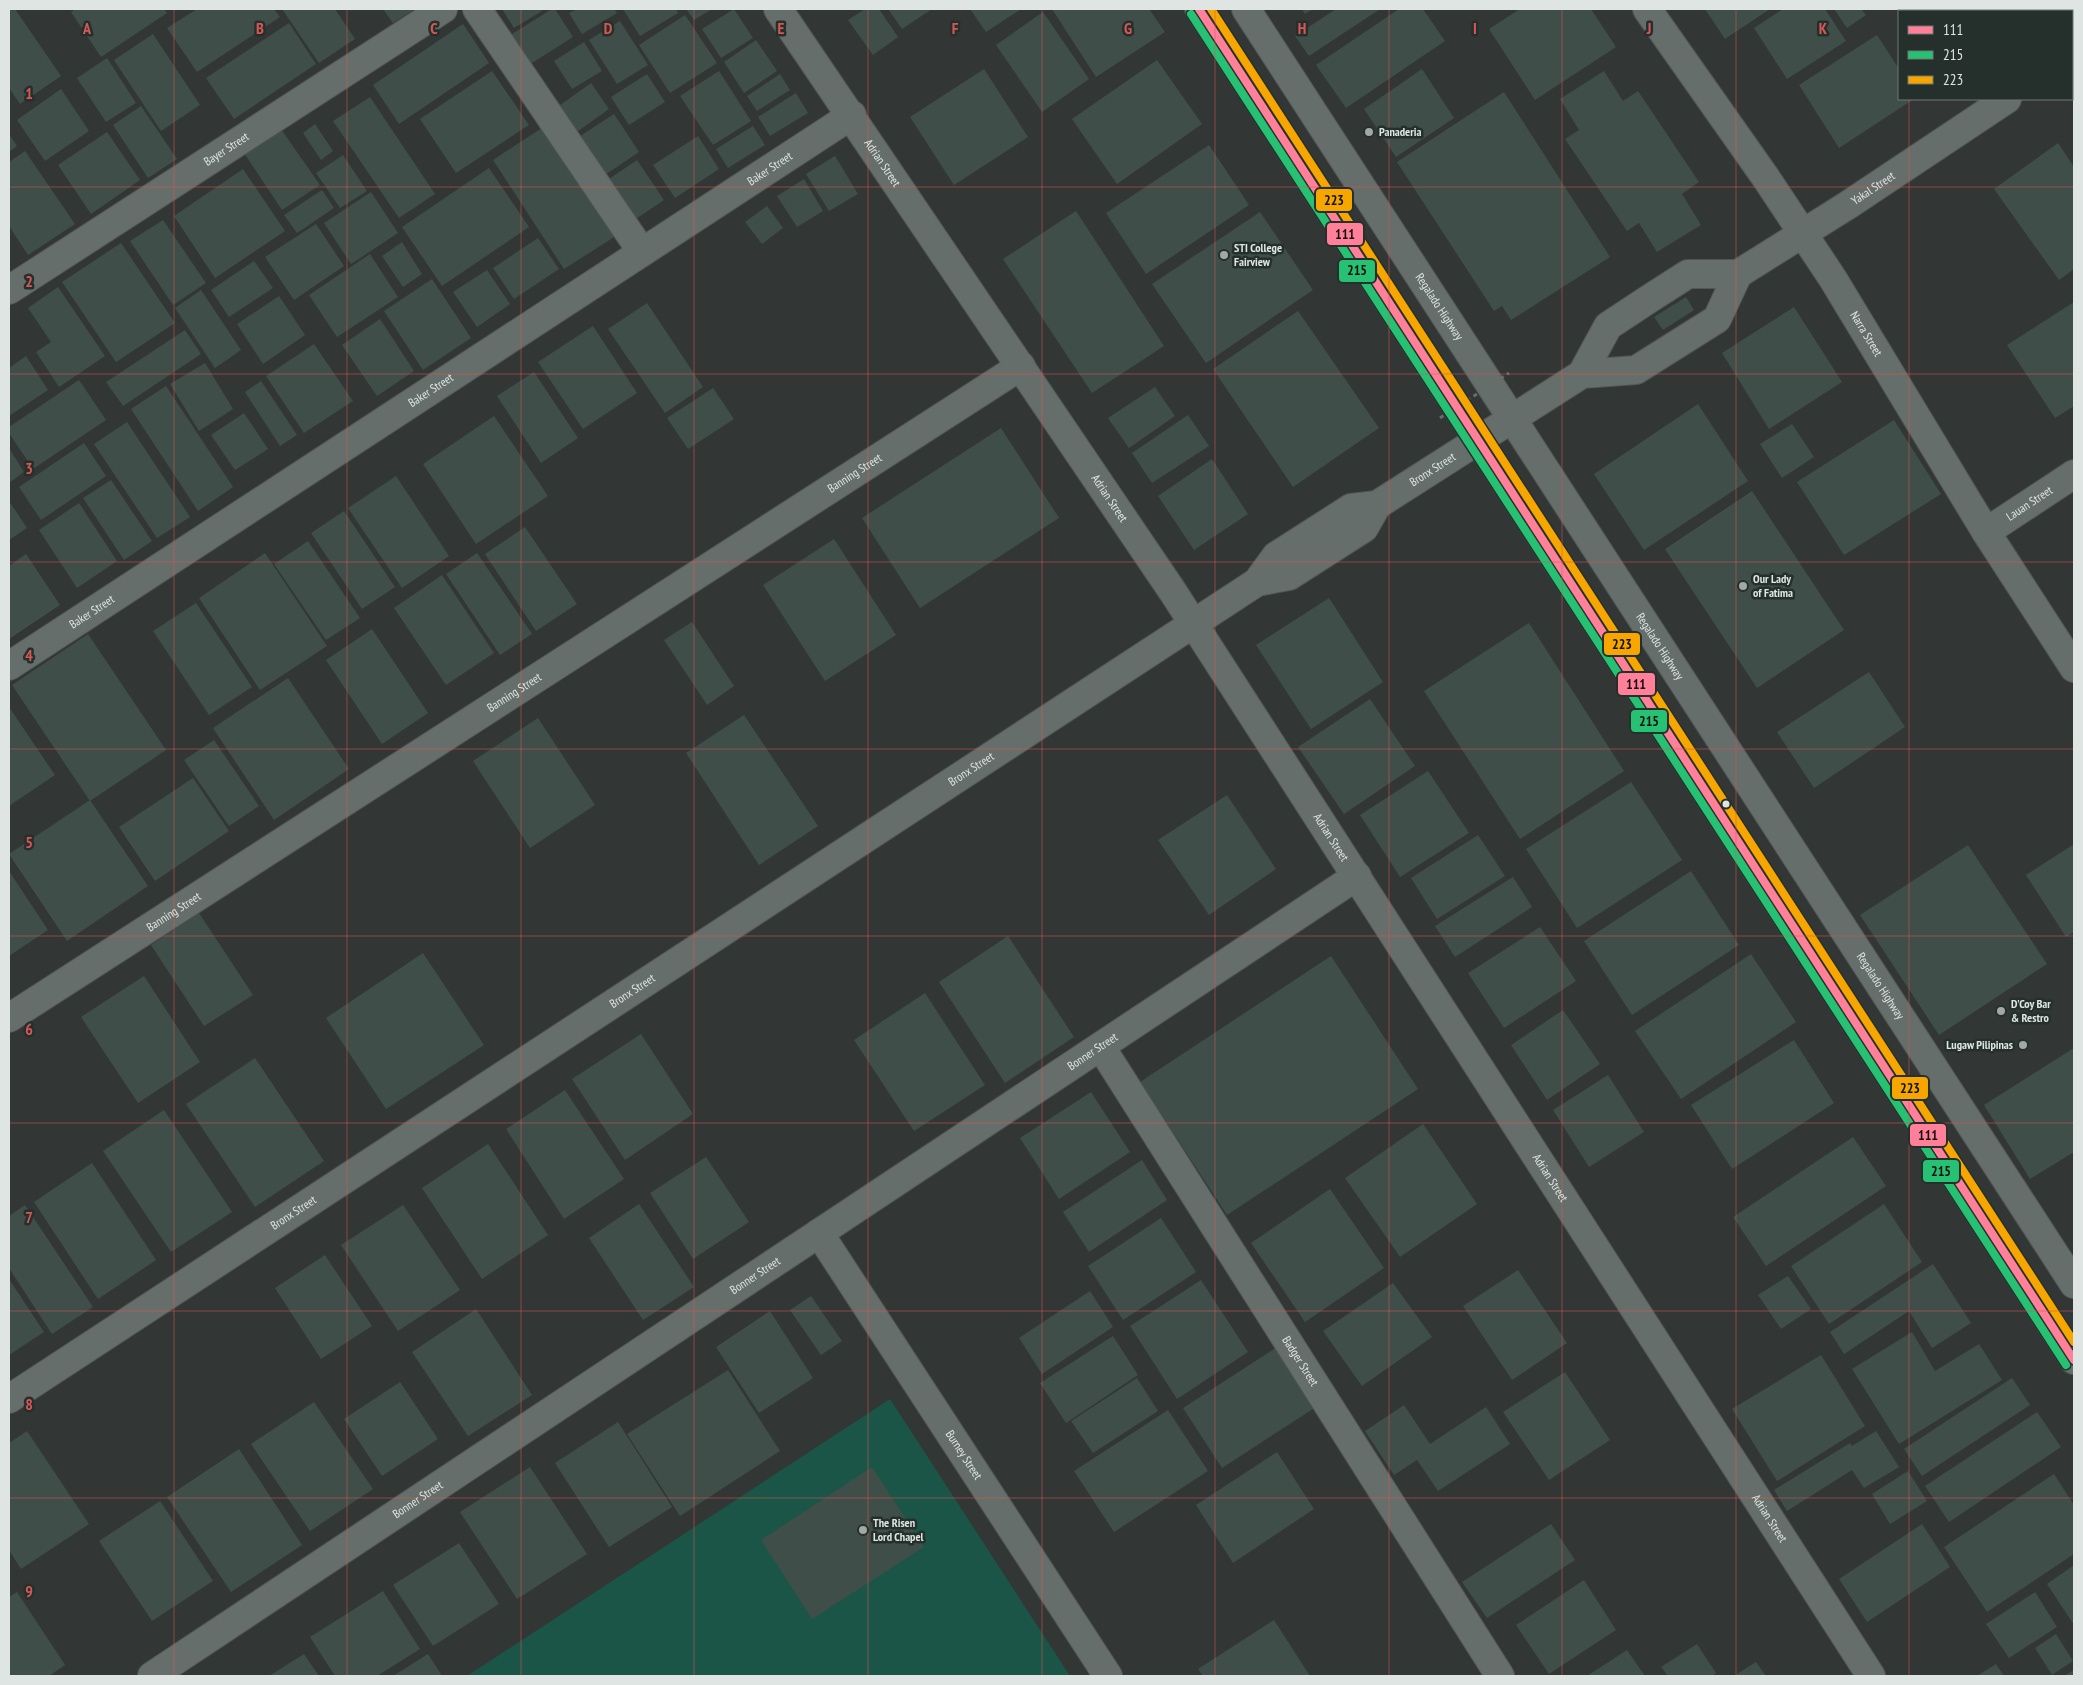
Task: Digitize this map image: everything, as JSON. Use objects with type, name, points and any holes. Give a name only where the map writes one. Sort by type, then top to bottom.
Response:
[{"type":"main road","points":[[1199,9],[2074,1360]]},
{"type":"main road","name":"Regalado Highway","points":[[1246,9],[2074,1284]]},
{"type":"street","name":"Bayer Street","points":[[9,290],[443,9]]},
{"type":"street","points":[[477,9],[642,252]]},
{"type":"street","name":"Adrian Street","points":[[778,9],[803,48],[852,115],[1193,625],[1357,876],[1870,1676]]},
{"type":"street","name":"Narra Street","points":[[1647,9],[1766,178],[1833,279],[1986,532],[2074,668]]},
{"type":"street","name":"Yakal Street","points":[[1738,274],[2005,100]]},
{"type":"street","name":"Baker Street","points":[[9,666],[852,115]]},
{"type":"street","points":[[1512,418],[1582,374],[1636,370],[1717,319],[1738,274],[1688,274],[1652,297],[1608,326],[1582,374]]},
{"type":"street","name":"Banning Street","points":[[9,1018],[1021,366]]},
{"type":"street","name":"Bronx Street","points":[[9,1399],[1193,625],[1257,582],[1276,556],[1351,508],[1377,505],[1512,418]]},
{"type":"street","name":"Lauan Street","points":[[1986,532],[2074,474]]},
{"type":"street","name":"Bonner Street","points":[[152,1676],[1357,876]]},
{"type":"street","name":"Badger Street","points":[[1100,1047],[1500,1676]]},
{"type":"street","name":"Burney Street","points":[[819,1233],[1108,1676]]},
{"type":"path","points":[[1440,418],[1509,373]]},
{"type":"green space","points":[[890,1399],[1070,1676],[467,1676]]},
{"type":"building","points":[[9,9],[15,9],[61,76],[20,104],[9,88]]},
{"type":"building","points":[[76,9],[164,9],[167,13],[101,57],[71,12]]},
{"type":"building","points":[[197,9],[274,9],[280,17],[197,72],[167,28]]},
{"type":"building","points":[[282,9],[335,9],[355,39],[319,63]]},
{"type":"building","points":[[383,9],[415,9],[393,23]]},
{"type":"building","points":[[502,9],[540,9],[542,11],[514,28]]},
{"type":"building","points":[[552,9],[555,9],[573,37],[524,68],[504,39]]},
{"type":"building","points":[[577,9],[614,9],[617,13],[582,34],[569,13]]},
{"type":"building","points":[[623,9],[676,9],[678,13],[640,36]]},
{"type":"building","points":[[686,9],[712,9],[694,20]]},
{"type":"building","points":[[734,9],[753,38],[721,58],[702,29]]},
{"type":"building","points":[[865,9],[879,9],[898,37],[873,55],[848,20]]},
{"type":"building","points":[[888,9],[932,9],[902,29]]},
{"type":"building","points":[[970,9],[1021,9],[986,32]]},
{"type":"building","points":[[1052,9],[1149,9],[1165,32],[1096,77]]},
{"type":"building","points":[[1302,9],[1313,9],[1305,14]]},
{"type":"building","points":[[1336,9],[1380,9],[1309,56],[1295,36]]},
{"type":"building","points":[[1399,9],[1423,9],[1445,41],[1346,108],[1316,65]]},
{"type":"building","points":[[1520,9],[1591,9],[1616,47],[1535,100],[1489,29]]},
{"type":"building","points":[[1705,9],[1770,9],[1725,39]]},
{"type":"building","points":[[1783,9],[1825,9],[1846,41],[1787,79],[1754,28]]},
{"type":"building","points":[[1834,9],[1861,9],[1866,15],[1847,28]]},
{"type":"building","points":[[1043,12],[1089,79],[1042,112],[996,45]]},
{"type":"building","points":[[685,15],[717,63],[670,93],[639,45]]},
{"type":"building","points":[[620,21],[648,65],[617,84],[589,40]]},
{"type":"building","points":[[289,23],[316,64],[234,119],[206,78]]},
{"type":"building","points":[[463,24],[489,63],[399,124],[373,85]]},
{"type":"building","points":[[153,34],[200,105],[161,131],[114,60]]},
{"type":"building","points":[[1877,35],[1898,67],[1898,100],[1912,100],[1839,148],[1799,85]]},
{"type":"building","points":[[756,40],[777,71],[744,93],[724,62]]},
{"type":"building","points":[[584,42],[602,71],[572,89],[554,61]]},
{"type":"building","points":[[107,58],[136,103],[106,122],[77,78]]},
{"type":"building","points":[[1157,60],[1202,124],[1117,184],[1072,119]]},
{"type":"building","points":[[984,69],[1028,137],[954,185],[910,117]]},
{"type":"building","points":[[1422,69],[1454,118],[1396,157],[1364,109]]},
{"type":"building","points":[[492,71],[529,125],[456,173],[420,119]]},
{"type":"building","points":[[719,71],[751,121],[713,145],[680,96]]},
{"type":"building","points":[[1604,71],[1623,101],[1638,91],[1699,182],[1682,194],[1701,225],[1657,252],[1639,223],[1627,231],[1565,139],[1579,130],[1560,99]]},
{"type":"building","points":[[647,74],[665,102],[629,125],[611,97]]},
{"type":"building","points":[[780,74],[790,90],[757,111],[747,96]]},
{"type":"building","points":[[591,83],[609,109],[574,134],[556,108]]},
{"type":"building","points":[[61,89],[89,131],[45,161],[17,120]]},
{"type":"building","points":[[1504,92],[1610,257],[1511,320],[1502,306],[1494,311],[1397,162]]},
{"type":"building","points":[[796,93],[808,113],[770,136],[758,117]]},
{"type":"building","points":[[370,97],[435,194],[399,218],[333,121]]},
{"type":"building","points":[[141,106],[177,159],[148,178],[113,125]]},
{"type":"building","points":[[614,114],[639,152],[599,179],[574,140]]},
{"type":"building","points":[[315,124],[333,151],[321,160],[303,133]]},
{"type":"building","points":[[548,124],[619,234],[564,269],[493,160]]},
{"type":"building","points":[[753,126],[765,145],[728,168],[716,149]]},
{"type":"building","points":[[281,129],[320,185],[282,210],[244,153]]},
{"type":"building","points":[[107,132],[140,180],[91,214],[58,165]]},
{"type":"building","points":[[9,134],[17,146],[9,152]]},
{"type":"building","points":[[698,136],[719,169],[675,198],[653,165]]},
{"type":"building","points":[[2058,143],[2074,167],[2074,269],[2059,280],[1994,189]]},
{"type":"building","points":[[1209,145],[1249,205],[1146,274],[1106,213]]},
{"type":"building","points":[[25,151],[75,224],[28,255],[9,226],[9,162]]},
{"type":"building","points":[[343,155],[367,191],[340,208],[316,173]]},
{"type":"building","points":[[835,156],[858,194],[829,211],[806,174]]},
{"type":"building","points":[[637,160],[664,200],[630,223],[603,183]]},
{"type":"building","points":[[489,168],[529,227],[442,286],[402,227]]},
{"type":"building","points":[[243,169],[285,231],[215,278],[174,216]]},
{"type":"building","points":[[804,179],[823,211],[797,227],[777,196]]},
{"type":"building","points":[[322,190],[334,208],[297,233],[284,215]]},
{"type":"building","points":[[371,192],[398,233],[351,264],[324,223]]},
{"type":"building","points":[[767,206],[783,228],[762,244],[745,222]]},
{"type":"building","points":[[1076,211],[1164,346],[1092,393],[1003,259]]},
{"type":"building","points":[[1260,212],[1313,290],[1206,363],[1152,284]]},
{"type":"building","points":[[163,220],[206,283],[173,305],[130,241]]},
{"type":"building","points":[[316,224],[344,266],[294,300],[265,257]]},
{"type":"building","points":[[538,238],[559,269],[514,299],[493,268]]},
{"type":"building","points":[[402,242],[422,274],[403,287],[382,256]]},
{"type":"building","points":[[121,243],[175,323],[116,362],[62,282]]},
{"type":"building","points":[[370,254],[398,297],[337,337],[309,295]]},
{"type":"building","points":[[254,261],[273,288],[229,317],[211,290]]},
{"type":"building","points":[[487,270],[510,304],[477,327],[453,292]]},
{"type":"building","points":[[432,279],[471,338],[423,370],[384,311]]},
{"type":"building","points":[[58,287],[105,356],[59,387],[36,352],[51,342],[28,308]]},
{"type":"building","points":[[201,290],[241,350],[215,368],[175,308]]},
{"type":"building","points":[[279,296],[305,335],[263,364],[237,324]]},
{"type":"building","points":[[1686,297],[1694,310],[1663,330],[1654,317]]},
{"type":"building","points":[[2074,302],[2074,406],[2055,418],[2007,345]]},
{"type":"building","points":[[647,303],[703,387],[665,413],[608,329]]},
{"type":"building","points":[[1794,307],[1842,382],[1769,429],[1722,353]]},
{"type":"building","points":[[1298,311],[1379,428],[1293,487],[1213,369]]},
{"type":"building","points":[[380,319],[414,371],[377,396],[342,345]]},
{"type":"building","points":[[593,326],[637,393],[583,429],[538,362]]},
{"type":"building","points":[[185,330],[201,354],[123,406],[106,382]]},
{"type":"building","points":[[314,344],[353,401],[304,433],[266,376]]},
{"type":"building","points":[[26,356],[48,390],[9,416],[9,368]]},
{"type":"building","points":[[205,363],[233,409],[199,431],[170,384]]},
{"type":"building","points":[[534,372],[578,438],[541,463],[497,396]]},
{"type":"building","points":[[79,380],[106,420],[33,469],[9,433],[9,427]]},
{"type":"building","points":[[261,381],[297,435],[280,446],[245,392]]},
{"type":"building","points":[[166,386],[233,487],[198,511],[131,409]]},
{"type":"building","points":[[1155,387],[1175,416],[1129,448],[1108,418]]},
{"type":"building","points":[[713,388],[734,419],[688,449],[667,418]]},
{"type":"building","points":[[1698,404],[1748,481],[1644,550],[1594,474]]},
{"type":"building","points":[[244,413],[268,449],[235,470],[211,435]]},
{"type":"building","points":[[1188,415],[1209,446],[1152,483],[1132,453]]},
{"type":"building","points":[[494,416],[548,496],[476,544],[423,464]]},
{"type":"building","points":[[1894,420],[1941,494],[1844,555],[1797,482]]},
{"type":"building","points":[[127,422],[190,517],[157,538],[94,444]]},
{"type":"building","points":[[1792,424],[1814,457],[1782,478],[1760,444]]},
{"type":"building","points":[[1001,428],[1059,518],[920,608],[862,518]]},
{"type":"building","points":[[84,443],[106,476],[41,520],[19,487]]},
{"type":"building","points":[[9,448],[24,472],[9,483]]},
{"type":"building","points":[[1212,459],[1248,514],[1194,550],[1158,496]]},
{"type":"building","points":[[396,476],[449,556],[402,588],[348,508]]},
{"type":"building","points":[[111,480],[152,541],[124,560],[83,498]]},
{"type":"building","points":[[1752,491],[1844,630],[1757,688],[1665,549]]},
{"type":"building","points":[[9,501],[27,528],[9,540]]},
{"type":"building","points":[[79,503],[117,561],[77,588],[39,530]]},
{"type":"building","points":[[344,511],[395,587],[362,609],[311,533]]},
{"type":"building","points":[[525,527],[577,604],[536,631],[485,554]]},
{"type":"building","points":[[834,539],[896,635],[825,681],[763,585]]},
{"type":"building","points":[[308,541],[360,618],[326,640],[274,564]]},
{"type":"building","points":[[265,553],[327,646],[260,690],[199,598]]},
{"type":"building","points":[[477,553],[532,634],[500,655],[446,574]]},
{"type":"building","points":[[26,554],[60,605],[9,639],[9,566]]},
{"type":"building","points":[[442,575],[494,653],[446,685],[394,608]]},
{"type":"building","points":[[1329,598],[1383,682],[1311,729],[1256,645]]},
{"type":"building","points":[[196,603],[252,687],[209,715],[153,631]]},
{"type":"building","points":[[692,622],[734,686],[707,705],[664,640]]},
{"type":"building","points":[[1529,623],[1624,771],[1520,839],[1424,691]]},
{"type":"building","points":[[372,629],[428,713],[382,744],[326,660]]},
{"type":"building","points":[[88,634],[166,750],[90,801],[12,685]]},
{"type":"building","points":[[1869,672],[1905,727],[1814,788],[1777,732]]},
{"type":"building","points":[[288,678],[349,769],[274,820],[213,728]]},
{"type":"building","points":[[1370,699],[1415,766],[1344,814],[1298,747]]},
{"type":"building","points":[[9,707],[55,775],[9,806]]},
{"type":"building","points":[[744,715],[818,826],[759,865],[686,753]]},
{"type":"building","points":[[538,718],[595,805],[530,848],[473,761]]},
{"type":"building","points":[[214,740],[259,806],[229,826],[184,760]]},
{"type":"building","points":[[1428,771],[1469,833],[1400,877],[1360,815]]},
{"type":"building","points":[[193,778],[229,831],[155,881],[119,827]]},
{"type":"building","points":[[1631,782],[1682,860],[1577,928],[1526,849]]},
{"type":"building","points":[[1227,795],[1276,869],[1209,915],[1158,840]]},
{"type":"building","points":[[90,800],[148,886],[67,941],[9,854]]},
{"type":"building","points":[[1478,835],[1505,876],[1437,919],[1411,878]]},
{"type":"building","points":[[2074,844],[2074,932],[2066,937],[2026,875]]},
{"type":"building","points":[[1968,845],[2047,964],[1939,1035],[1860,915]]},
{"type":"building","points":[[9,871],[48,930],[9,956]]},
{"type":"building","points":[[1691,871],[1739,945],[1632,1015],[1584,941]]},
{"type":"building","points":[[1513,877],[1532,907],[1455,957],[1435,926]]},
{"type":"building","points":[[199,913],[253,995],[204,1026],[151,945]]},
{"type":"building","points":[[1540,927],[1576,981],[1504,1028],[1468,973]]},
{"type":"building","points":[[1008,936],[1074,1037],[1005,1083],[939,982]]},
{"type":"building","points":[[423,953],[484,1045],[386,1109],[326,1018]]},
{"type":"building","points":[[1751,954],[1796,1022],[1681,1099],[1635,1031]]},
{"type":"building","points":[[1331,956],[1418,1089],[1227,1215],[1140,1082]]},
{"type":"building","points":[[144,976],[200,1062],[138,1103],[81,1017]]},
{"type":"building","points":[[925,993],[985,1085],[914,1131],[854,1040]]},
{"type":"building","points":[[1563,1010],[1600,1064],[1547,1100],[1511,1045]]},
{"type":"building","points":[[641,1034],[693,1114],[625,1160],[572,1079]]},
{"type":"building","points":[[1794,1040],[1834,1103],[1732,1169],[1691,1105]]},
{"type":"building","points":[[2074,1048],[2074,1152],[2030,1179],[1984,1105]]},
{"type":"building","points":[[255,1058],[324,1161],[255,1207],[186,1104]]},
{"type":"building","points":[[1608,1075],[1644,1132],[1589,1167],[1553,1110]]},
{"type":"building","points":[[565,1090],[624,1179],[564,1219],[506,1129]]},
{"type":"building","points":[[1091,1092],[1130,1152],[1059,1199],[1020,1138]]},
{"type":"building","points":[[164,1110],[232,1212],[171,1252],[103,1151]]},
{"type":"building","points":[[1423,1124],[1477,1204],[1400,1257],[1345,1178]]},
{"type":"building","points":[[1853,1137],[1886,1186],[1766,1266],[1733,1217]]},
{"type":"building","points":[[488,1144],[548,1235],[482,1279],[422,1188]]},
{"type":"building","points":[[706,1157],[749,1222],[693,1259],[650,1193]]},
{"type":"building","points":[[1142,1160],[1167,1200],[1089,1252],[1063,1212]]},
{"type":"building","points":[[92,1163],[156,1260],[98,1299],[34,1202]]},
{"type":"building","points":[[1330,1189],[1384,1268],[1305,1322],[1251,1243]]},
{"type":"building","points":[[639,1204],[694,1287],[643,1320],[589,1238]]},
{"type":"building","points":[[1884,1204],[1922,1262],[1829,1324],[1791,1266]]},
{"type":"building","points":[[25,1205],[93,1307],[52,1334],[9,1268],[9,1216]]},
{"type":"building","points":[[403,1205],[460,1290],[398,1331],[341,1245]]},
{"type":"building","points":[[1161,1218],[1196,1272],[1123,1320],[1088,1266]]},
{"type":"building","points":[[325,1255],[372,1326],[321,1359],[275,1288]]},
{"type":"building","points":[[1933,1264],[1971,1323],[1932,1348],[1909,1311],[1844,1354],[1830,1332]]},
{"type":"building","points":[[1518,1270],[1567,1343],[1512,1380],[1463,1306]]},
{"type":"building","points":[[1788,1276],[1811,1309],[1781,1329],[1758,1295]]},
{"type":"building","points":[[9,1279],[44,1332],[9,1355]]},
{"type":"building","points":[[1201,1280],[1248,1352],[1177,1399],[1130,1326]]},
{"type":"building","points":[[1393,1283],[1432,1337],[1362,1386],[1323,1331]]},
{"type":"building","points":[[1090,1291],[1113,1327],[1042,1374],[1019,1338]]},
{"type":"building","points":[[811,1296],[842,1341],[821,1355],[790,1310]]},
{"type":"building","points":[[476,1309],[532,1395],[468,1436],[412,1352]]},
{"type":"building","points":[[770,1311],[813,1378],[759,1413],[716,1347]]},
{"type":"building","points":[[1912,1332],[1935,1371],[1979,1344],[2002,1380],[1899,1444],[1852,1369]]},
{"type":"building","points":[[1113,1336],[1138,1375],[1066,1423],[1040,1383]]},
{"type":"building","points":[[1280,1345],[1319,1405],[1222,1468],[1183,1408]]},
{"type":"building","points":[[1821,1355],[1865,1426],[1777,1481],[1732,1409]]},
{"type":"building","points":[[728,1370],[780,1451],[680,1516],[627,1434]]},
{"type":"building","points":[[1565,1372],[1610,1440],[1549,1480],[1503,1412]]},
{"type":"building","points":[[1137,1378],[1158,1411],[1093,1453],[1071,1421]]},
{"type":"building","points":[[2012,1378],[2030,1405],[1922,1476],[1904,1449]]},
{"type":"building","points":[[400,1382],[438,1439],[382,1476],[344,1419]]},
{"type":"building","points":[[314,1402],[373,1489],[310,1531],[251,1444]]},
{"type":"building","points":[[1404,1405],[1430,1444],[1486,1407],[1510,1444],[1438,1491],[1417,1460],[1394,1475],[1365,1431]]},
{"type":"building","points":[[1168,1410],[1208,1471],[1114,1532],[1074,1471]]},
{"type":"building","points":[[2037,1412],[2061,1447],[1949,1522],[1925,1486]]},
{"type":"building","points":[[618,1422],[672,1507],[609,1547],[555,1463]]},
{"type":"building","points":[[27,1431],[89,1524],[21,1569],[9,1550],[9,1443]]},
{"type":"building","points":[[1876,1431],[1899,1467],[1864,1488],[1852,1470],[1787,1511],[1774,1490],[1850,1443],[1852,1446]]},
{"type":"building","points":[[239,1449],[302,1545],[231,1592],[167,1497]]},
{"type":"building","points":[[1277,1452],[1314,1509],[1233,1563],[1196,1505]]},
{"type":"building","points":[[530,1467],[587,1554],[517,1599],[460,1512]]},
{"type":"building","points":[[872,1467],[924,1547],[812,1619],[761,1540]]},
{"type":"building","points":[[1908,1471],[1927,1501],[1890,1524],[1872,1494]]},
{"type":"building","points":[[2054,1474],[2074,1505],[2074,1554],[1987,1612],[1944,1547]]},
{"type":"building","points":[[160,1501],[213,1581],[152,1621],[99,1541]]},
{"type":"building","points":[[1551,1524],[1575,1560],[1487,1618],[1462,1582]]},
{"type":"building","points":[[1922,1524],[1950,1567],[1867,1622],[1839,1579]]},
{"type":"building","points":[[459,1543],[499,1604],[433,1646],[393,1585]]},
{"type":"building","points":[[2074,1565],[2074,1625],[2047,1584]]},
{"type":"building","points":[[1584,1580],[1616,1630],[1549,1674],[1516,1625]]},
{"type":"building","points":[[383,1591],[420,1649],[377,1676],[335,1676],[310,1637]]},
{"type":"building","points":[[17,1592],[65,1665],[49,1676],[9,1676],[9,1597]]},
{"type":"building","points":[[2035,1592],[2057,1627],[2009,1658],[1986,1624]]},
{"type":"building","points":[[1274,1620],[1310,1676],[1203,1676],[1198,1669]]},
{"type":"building","points":[[2056,1634],[2073,1661],[2052,1675],[2035,1648]]},
{"type":"building","points":[[1697,1644],[1716,1673],[1712,1676],[1668,1676],[1661,1667]]},
{"type":"building","points":[[1627,1650],[1645,1676],[1587,1676]]},
{"type":"building","points":[[304,1654],[319,1676],[269,1676]]},
{"type":"building","points":[[428,1654],[442,1676],[393,1676]]},
{"type":"building","points":[[1756,1662],[1766,1676],[1734,1676]]},
{"type":"building","points":[[1996,1664],[2004,1676],[1977,1676]]},
{"type":"building","points":[[2074,1670],[2074,1676],[2064,1676]]},
{"type":"transit line","name":"111","points":[[1199,9],[2074,1360]]},
{"type":"transit line","name":"223","points":[[1211,9],[2074,1342]]},
{"type":"transit line","name":"215","points":[[1191,14],[2066,1365]]},
{"type":"place","name":"Panaderia","points":[[1369,132]]},
{"type":"place","name":"STI College Fairview","points":[[1224,255]]},
{"type":"place","name":"Our Lady of Fatima","points":[[1743,586]]},
{"type":"place","name":"D'Coy Bar & Restro","points":[[2001,1011]]},
{"type":"place","name":"Lugaw Pilipinas","points":[[2023,1045]]},
{"type":"place","name":"The Risen Lord Chapel","points":[[863,1530]]}]
